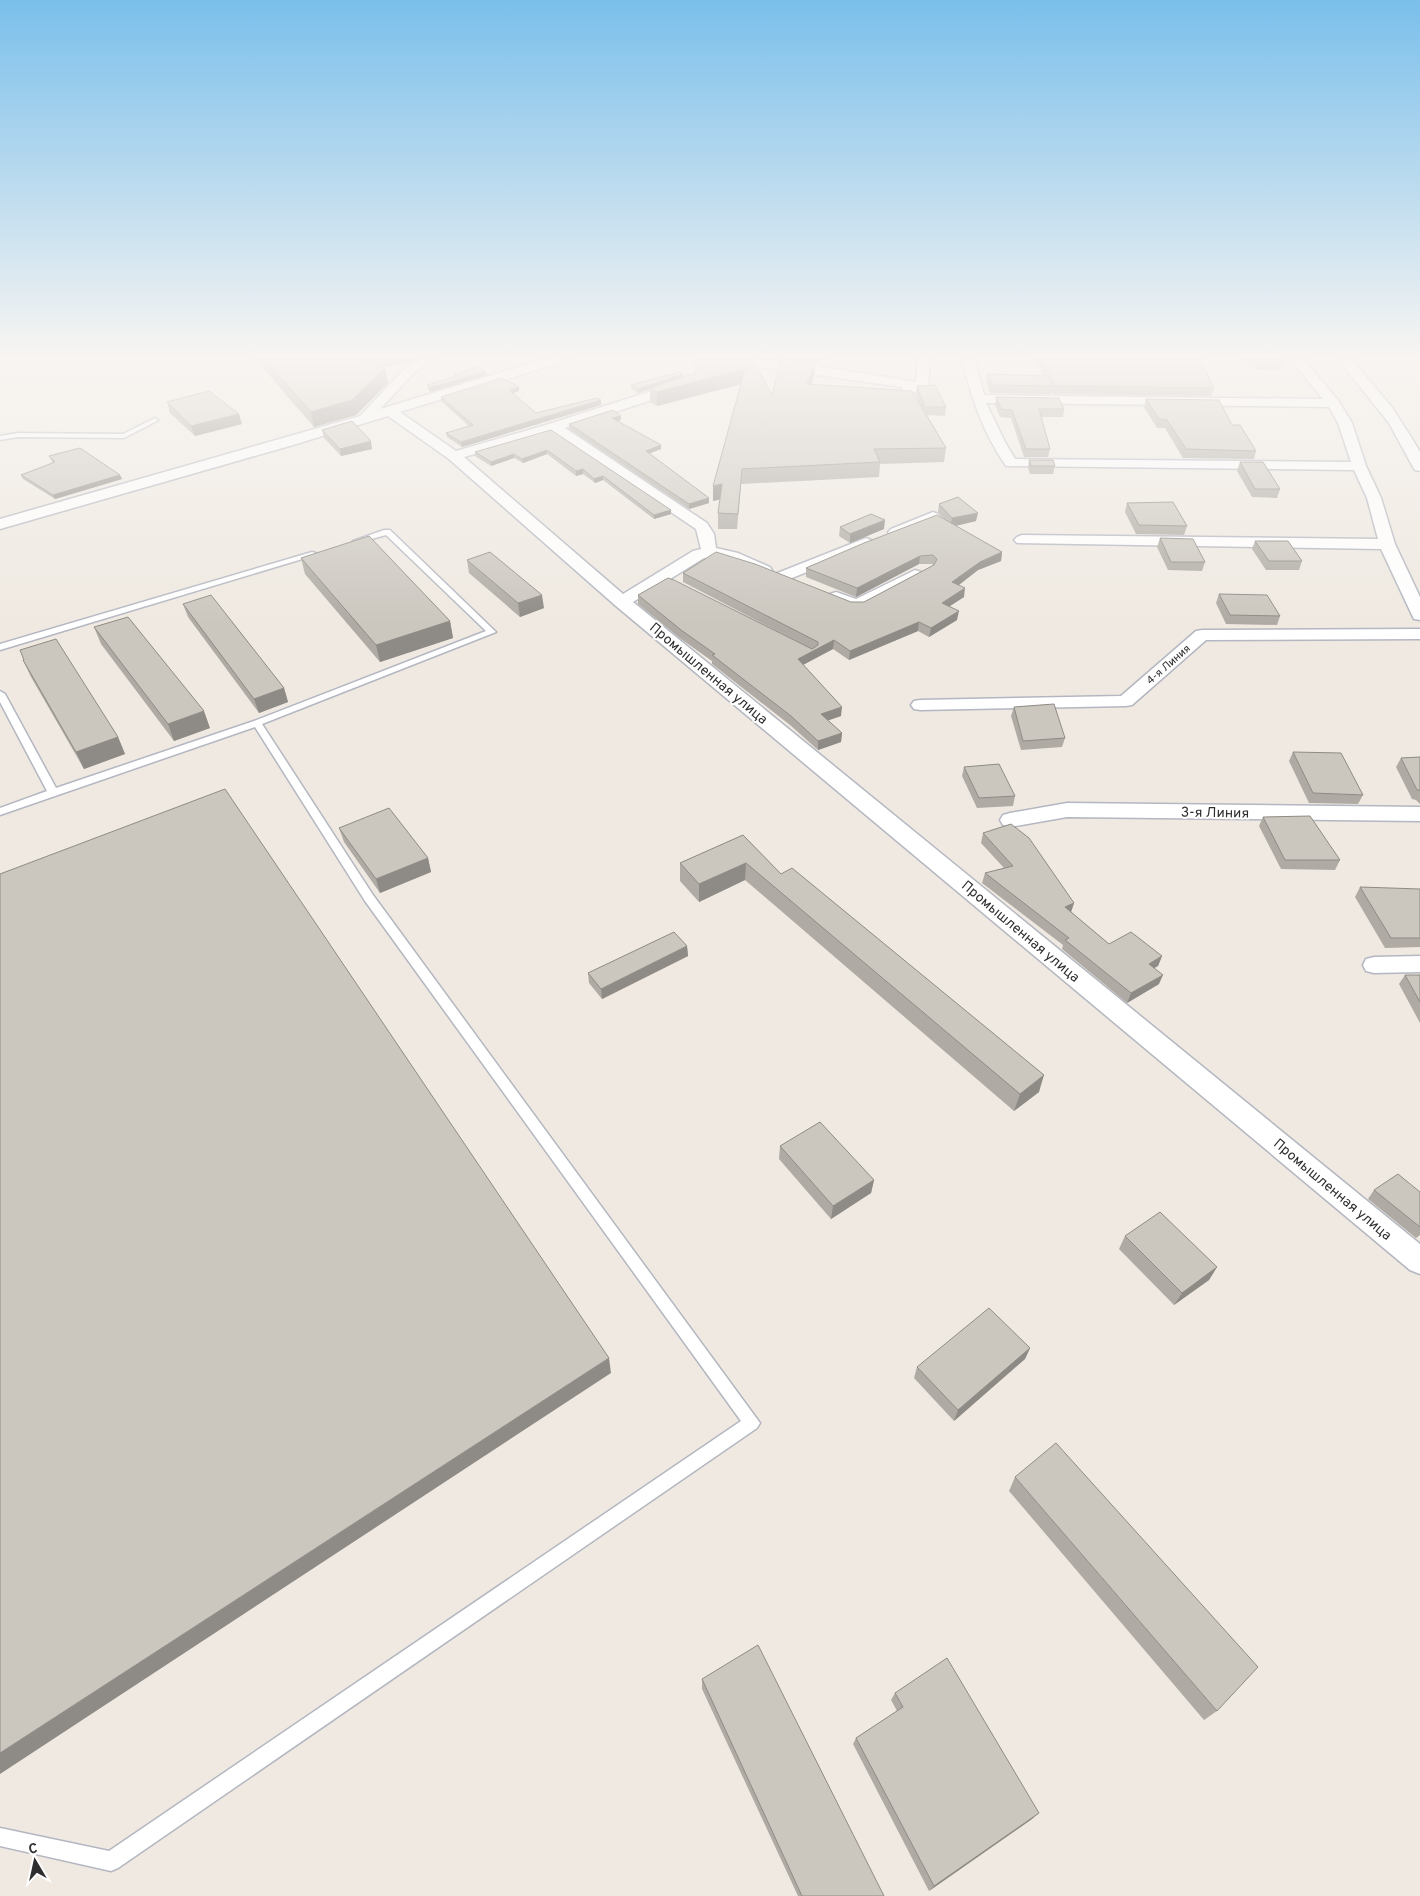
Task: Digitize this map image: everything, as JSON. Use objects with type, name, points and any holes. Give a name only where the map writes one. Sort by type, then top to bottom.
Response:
[{"type":"street","points":[[0,524],[269,446]]},
{"type":"street","name":"Промышленная улица","points":[[440,446],[454,456],[622,602],[1420,1261]]},
{"type":"street","points":[[454,456],[487,446]]},
{"type":"street","points":[[583,446],[702,526],[706,534],[709,551]]},
{"type":"street","points":[[1001,446],[1011,463],[1360,466]]},
{"type":"street","points":[[1353,446],[1374,498],[1387,544],[1420,615]]},
{"type":"street","points":[[1412,446],[1420,467]]},
{"type":"street","points":[[781,577],[933,517]]},
{"type":"street","points":[[1022,540],[1387,544]]},
{"type":"street","points":[[622,602],[668,578],[699,554],[709,551],[724,553],[806,586]]},
{"type":"street","points":[[823,593],[857,605],[926,569]]},
{"type":"street","name":"4-я Линия","points":[[920,705],[1126,701],[1202,635],[1420,634]]},
{"type":"street","name":"3-я Линия","points":[[1010,820],[1067,810],[1420,814]]},
{"type":"street","points":[[1374,965],[1420,964]]},
{"type":"lane","points":[[0,812],[53,792],[257,723],[492,632],[387,532],[349,544]]},
{"type":"lane","points":[[0,647],[321,552]]},
{"type":"lane","points":[[0,694],[53,792]]},
{"type":"lane","points":[[0,1837],[111,1861],[752,1423],[369,898],[257,723]]},
{"type":"building","points":[[494,446],[576,446],[671,510],[654,515],[603,476],[594,479],[583,469],[576,471],[547,450],[522,459],[514,454],[491,462],[475,452]]},
{"type":"building","points":[[603,446],[657,446],[646,451],[709,498],[689,504]]},
{"type":"building","points":[[724,446],[945,446],[946,448],[874,449],[880,462],[742,469],[738,514],[718,513],[722,484],[713,486]]},
{"type":"building","points":[[1025,446],[1049,446],[1050,449],[1026,449]]},
{"type":"building","points":[[1184,446],[1253,446],[1256,451],[1186,449]]},
{"type":"building","points":[[80,448],[120,475],[53,495],[21,475],[55,462],[49,456]]},
{"type":"building","points":[[1029,460],[1053,460],[1055,466],[1031,466]]},
{"type":"building","points":[[1240,462],[1263,462],[1280,489],[1255,489]]},
{"type":"building","points":[[958,497],[978,513],[952,518],[939,504]]},
{"type":"building","points":[[1173,502],[1187,526],[1139,525],[1127,503]]},
{"type":"building","points":[[871,514],[885,520],[850,534],[840,527]]},
{"type":"building","points":[[937,515],[1002,552],[980,562],[952,582],[965,588],[942,603],[959,611],[931,628],[919,622],[850,651],[834,640],[798,659],[842,707],[821,714],[842,733],[818,741],[791,716],[712,655],[715,654],[681,630],[638,595],[668,578],[812,649],[818,645],[818,642],[683,573],[716,552],[755,564],[851,602],[864,602],[934,565],[937,559],[933,555],[920,556],[857,588],[806,568]]},
{"type":"building","points":[[369,536],[450,621],[376,645],[301,558]]},
{"type":"building","points":[[1160,538],[1193,539],[1205,562],[1171,562]]},
{"type":"building","points":[[1255,541],[1288,541],[1302,561],[1269,561]]},
{"type":"building","points":[[490,552],[542,595],[518,603],[467,560]]},
{"type":"building","points":[[1219,594],[1267,595],[1280,616],[1230,615]]},
{"type":"building","points":[[211,595],[284,688],[254,699],[183,604]]},
{"type":"building","points":[[128,617],[204,711],[168,724],[94,627]]},
{"type":"building","points":[[56,639],[118,737],[76,752],[23,660],[20,650]]},
{"type":"building","points":[[1054,704],[1065,738],[1023,741],[1014,707]]},
{"type":"building","points":[[1293,752],[1341,753],[1363,795],[1313,793]]},
{"type":"building","points":[[1420,757],[1420,790],[1417,790],[1401,758]]},
{"type":"building","points":[[999,764],[1015,796],[979,798],[964,767]]},
{"type":"building","points":[[225,789],[609,1358],[0,1753],[0,874]]},
{"type":"building","points":[[389,808],[428,858],[376,879],[339,828]]},
{"type":"building","points":[[1310,816],[1340,860],[1285,860],[1263,817]]},
{"type":"building","points":[[1011,824],[1029,838],[1074,903],[1065,907],[1109,944],[1131,932],[1162,956],[1149,964],[1163,975],[1131,993],[1065,940],[1069,938],[985,873],[1013,866],[983,833]]},
{"type":"building","points":[[743,835],[781,874],[792,868],[1044,1075],[1020,1094],[746,863],[699,884],[680,863]]},
{"type":"building","points":[[1360,887],[1420,889],[1420,938],[1391,938]]},
{"type":"building","points":[[674,932],[687,946],[601,989],[588,973]]},
{"type":"building","points":[[1405,975],[1420,975],[1420,1002]]},
{"type":"building","points":[[820,1122],[874,1180],[833,1206],[780,1146]]},
{"type":"building","points":[[1398,1174],[1420,1192],[1420,1227],[1374,1190]]},
{"type":"building","points":[[1160,1212],[1217,1267],[1182,1293],[1125,1236]]},
{"type":"building","points":[[989,1308],[1030,1348],[958,1410],[917,1367]]},
{"type":"building","points":[[1056,1443],[1258,1667],[1217,1711],[1015,1477]]},
{"type":"building","points":[[758,1645],[884,1896],[802,1896],[702,1679]]},
{"type":"building","points":[[947,1658],[1039,1813],[934,1886],[856,1738],[903,1707],[895,1693]]}]
